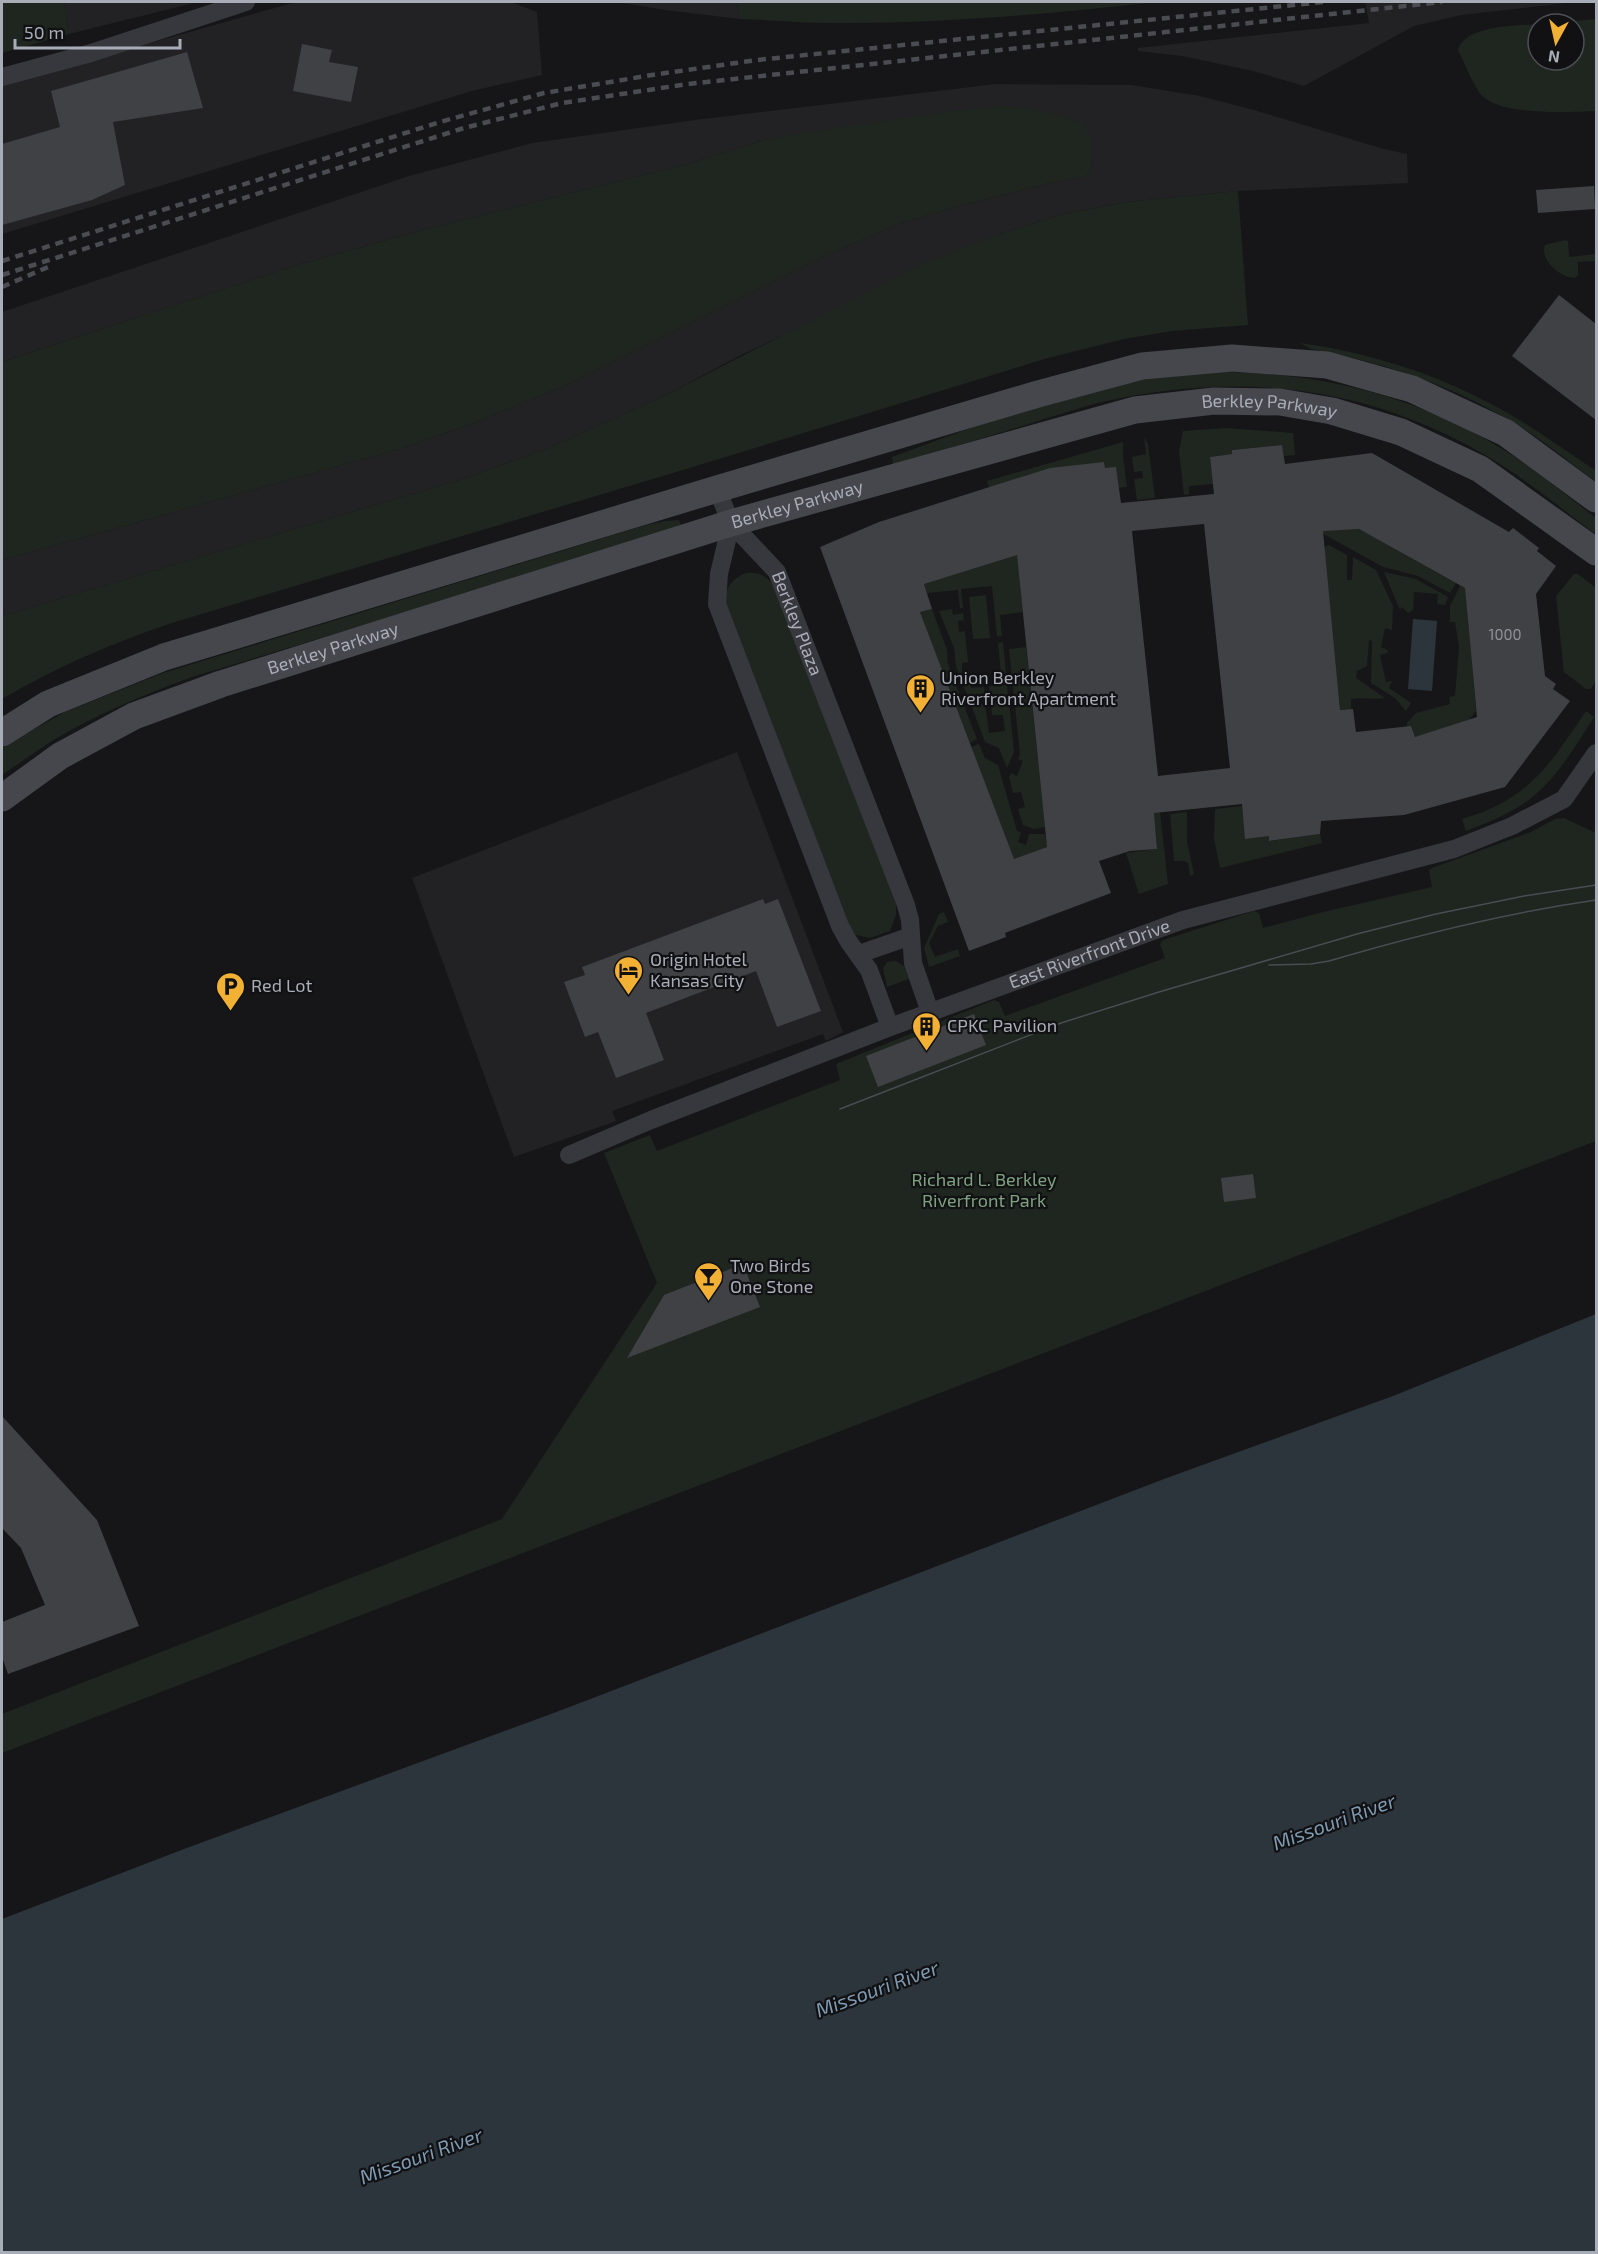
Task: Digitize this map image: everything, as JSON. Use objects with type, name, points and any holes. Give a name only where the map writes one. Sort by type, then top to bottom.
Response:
[{"type":"main road","name":"Berkley Parkway","points":[[2,733],[48,704],[164,657],[717,489],[1038,394],[1142,366],[1232,357],[1327,365],[1412,389],[1506,433],[1596,500]]},
{"type":"main road","name":"Berkley Parkway","points":[[2,798],[60,756],[134,716],[221,684],[731,523],[1135,410],[1214,401],[1280,402],[1332,411],[1401,432],[1480,469],[1596,552]]},
{"type":"street","points":[[2,77],[91,53],[246,2]]},
{"type":"street","points":[[717,489],[731,523],[719,574],[717,604],[840,926],[870,970],[890,1027]]},
{"type":"street","name":"Berkley Plaza","points":[[731,523],[777,572],[906,905],[913,963],[930,1012]]},
{"type":"street","name":"East Riverfront Drive","points":[[569,1155],[651,1120],[890,1027],[1183,920],[1454,849],[1480,839],[1512,826],[1564,799],[1596,753]]},
{"type":"street","points":[[859,954],[911,936]]},
{"type":"shaded area","points":[[64,2],[198,2],[69,34]]},
{"type":"shaded area","points":[[296,2],[511,2],[537,12],[542,75],[472,91],[2,234],[2,85]]},
{"type":"shaded area","points":[[617,2],[737,2],[740,19],[665,10]]},
{"type":"shaded area","points":[[1365,2],[1576,2],[1461,15],[1414,26],[1304,86],[1253,71],[1182,56],[1138,51],[1138,48],[1369,23]]},
{"type":"shaded area","points":[[996,84],[1132,85],[1200,96],[1407,154],[1408,183],[1238,191],[1127,202],[1063,214],[999,234],[739,356],[666,395],[549,448],[463,479],[2,616],[2,560],[403,448],[479,421],[571,383],[823,257],[898,224],[955,207],[1089,175],[770,138],[688,164],[423,230],[297,265],[2,362],[2,312],[409,176],[532,143],[695,120]]},
{"type":"shaded area","points":[[737,752],[843,1032],[826,1041],[823,1034],[612,1111],[616,1121],[514,1157],[412,878]]},
{"type":"green space","points":[[2,2],[64,2],[69,34],[2,53]]},
{"type":"green space","points":[[737,2],[1156,2],[913,22],[809,23],[740,19]]},
{"type":"green space","points":[[1596,19],[1596,111],[1534,111],[1501,106],[1488,100],[1479,92],[1458,50],[1470,36],[1481,31],[1526,25],[1526,72],[1586,72],[1586,20]]},
{"type":"green space","points":[[1008,106],[1048,112],[1083,123],[1092,140],[1090,175],[1049,183],[898,224],[823,257],[571,383],[479,421],[403,448],[2,560],[2,362],[297,265],[423,230],[688,164],[770,138],[950,111]]},
{"type":"green space","points":[[1238,191],[1248,325],[1172,331],[1124,339],[1048,358],[175,622],[86,656],[2,699],[2,616],[463,479],[549,448],[666,395],[924,263],[999,234],[1063,214],[1127,202]]},
{"type":"green space","points":[[1568,241],[1569,257],[1596,254],[1596,261],[1578,262],[1578,275],[1575,278],[1558,272],[1545,256],[1545,245]]},
{"type":"green space","points":[[1300,343],[1379,359],[1430,376],[1480,398],[1528,425],[1596,471],[1596,482],[1532,434],[1473,400],[1394,369],[1311,349]]},
{"type":"green space","points":[[1224,372],[1261,373],[1334,383],[1405,402],[1439,416],[1472,431],[1504,450],[1551,483],[1596,518],[1596,535],[1504,467],[1471,447],[1427,426],[1382,409],[1336,397],[1290,390],[1244,387],[1197,388],[1150,393],[1102,402],[893,465],[892,457],[984,423],[1127,382],[1161,376]]},
{"type":"green space","points":[[1226,428],[1293,433],[1295,455],[1284,456],[1282,445],[1232,450],[1232,454],[1210,457],[1213,484],[1189,486],[1189,494],[1184,495],[1179,451],[1183,431]]},
{"type":"green space","points":[[1144,437],[1148,444],[1155,498],[1137,500],[1134,479],[1143,478],[1142,471],[1134,472],[1132,457],[1146,454]]},
{"type":"green space","points":[[1123,442],[1127,487],[1119,488],[1116,468],[1105,468],[1104,462],[989,488],[987,481]]},
{"type":"green space","points":[[679,520],[682,529],[192,677],[86,722],[52,741],[2,775],[2,748],[9,743],[65,712],[163,673],[646,525]]},
{"type":"green space","points":[[1335,525],[1336,530],[1359,529],[1450,580],[1458,580],[1450,593],[1418,576],[1383,567],[1320,532]]},
{"type":"green space","points":[[1329,545],[1347,555],[1347,580],[1352,580],[1353,557],[1376,570],[1393,606],[1392,630],[1385,628],[1381,647],[1388,650],[1387,653],[1380,655],[1386,682],[1392,681],[1389,688],[1411,703],[1406,711],[1395,698],[1371,683],[1372,641],[1369,640],[1367,666],[1357,671],[1356,678],[1385,698],[1351,699],[1351,709],[1340,710],[1324,547]]},
{"type":"green space","points":[[1009,551],[1023,558],[1025,570],[1019,572],[1023,612],[1000,615],[1002,636],[997,636],[992,586],[961,589],[963,608],[960,608],[958,590],[927,593],[923,581],[956,574]]},
{"type":"green space","points":[[1384,572],[1416,579],[1448,597],[1445,605],[1437,604],[1438,594],[1414,592],[1413,610],[1408,613],[1402,607],[1400,610]]},
{"type":"green space","points":[[746,573],[762,575],[775,586],[896,904],[896,915],[890,931],[870,938],[856,935],[848,926],[725,601],[731,584]]},
{"type":"green space","points":[[1574,574],[1578,574],[1596,588],[1596,680],[1591,689],[1586,689],[1564,672],[1556,596]]},
{"type":"green space","points":[[1462,582],[1465,584],[1476,711],[1463,727],[1415,737],[1411,726],[1407,727],[1407,723],[1416,713],[1450,704],[1449,697],[1455,696],[1459,647],[1455,622],[1450,622],[1450,606]]},
{"type":"green space","points":[[986,595],[990,638],[973,639],[969,597]]},
{"type":"green space","points":[[932,609],[947,650],[948,664],[953,676],[945,679],[920,612]]},
{"type":"green space","points":[[952,609],[953,615],[963,613],[964,620],[958,621],[959,632],[965,631],[968,662],[962,663],[962,673],[969,672],[971,688],[984,687],[985,698],[969,700],[956,666],[954,648],[939,611]]},
{"type":"green space","points":[[1003,642],[1008,696],[990,698],[989,686],[1002,685],[998,643]]},
{"type":"green space","points":[[1026,647],[1045,827],[1034,829],[1023,825],[1018,809],[1025,807],[1021,792],[1013,793],[1009,777],[1011,773],[1017,776],[1023,761],[1018,759],[1020,754],[1009,649]]},
{"type":"green space","points":[[954,680],[977,739],[970,743],[946,682]]},
{"type":"green space","points":[[1009,701],[1014,752],[1007,768],[999,748],[985,742],[971,705],[985,704],[989,733],[1005,731],[1003,715],[992,715],[991,703]]},
{"type":"green space","points":[[1586,711],[1594,717],[1555,775],[1542,788],[1511,811],[1466,831],[1462,819],[1505,802],[1536,778],[1561,748]]},
{"type":"green space","points":[[979,744],[985,758],[998,765],[1017,831],[1021,832],[1018,842],[1026,845],[1029,834],[1045,834],[1047,847],[1009,861],[971,747]]},
{"type":"green space","points":[[1242,806],[1246,838],[1269,836],[1270,841],[1320,834],[1322,843],[1220,868],[1214,839],[1215,809]]},
{"type":"green space","points":[[1160,812],[1168,884],[1139,894],[1126,853],[1157,849],[1154,813]]},
{"type":"green space","points":[[1187,812],[1187,841],[1194,874],[1190,876],[1188,863],[1174,861],[1170,814]]},
{"type":"green space","name":"Richard L. Berkley Riverfront Park","points":[[1564,818],[1596,833],[1596,1141],[2,1753],[2,1714],[502,1519],[657,1283],[604,1153],[650,1135],[657,1151],[840,1080],[836,1064],[994,1000],[999,1002],[1005,1016],[1165,958],[1160,944],[1163,940],[1254,911],[1259,913],[1263,928],[1432,887],[1429,870],[1432,868],[1531,832],[1555,819]]},
{"type":"green space","points":[[944,912],[948,922],[938,926],[929,943],[935,957],[958,949],[960,956],[929,967],[924,948],[939,914]]},
{"type":"green space","points":[[896,961],[904,966],[909,979],[887,987],[883,968],[887,962]]},
{"type":"water","points":[[1413,619],[1437,621],[1432,691],[1408,689]]},
{"type":"water","name":"Missouri River","points":[[1596,1314],[1596,2252],[2,2252],[2,1919],[184,1849],[559,1711],[1164,1479],[1393,1396]]},
{"type":"building","points":[[302,44],[332,50],[329,62],[358,67],[351,102],[293,91]]},
{"type":"building","points":[[187,52],[203,108],[113,122],[125,185],[92,200],[2,225],[2,144],[60,127],[51,91]]},
{"type":"building","points":[[1594,186],[1595,209],[1538,213],[1536,190]]},
{"type":"building","points":[[1559,295],[1596,324],[1596,420],[1512,356]]},
{"type":"building","points":[[1282,445],[1285,464],[1372,453],[1509,532],[1513,528],[1539,548],[1537,551],[1556,566],[1536,594],[1545,676],[1556,684],[1553,689],[1570,701],[1505,787],[1404,815],[1321,821],[1320,834],[1269,841],[1269,836],[1245,839],[1242,804],[1154,813],[1157,849],[1130,851],[1099,861],[1111,893],[1005,933],[1006,937],[969,951],[820,547],[879,522],[1050,468],[1104,462],[1105,468],[1116,467],[1121,503],[1214,494],[1210,457],[1232,454],[1232,450]],"holes":[[[1204,524],[1230,768],[1158,776],[1132,531]],[[1359,529],[1465,588],[1477,717],[1415,737],[1411,726],[1356,732],[1353,709],[1340,710],[1323,531]],[[1017,555],[1047,847],[1014,859],[920,612],[932,609],[924,584]]]},
{"type":"building","name":"Origin Hotel Kansas City","points":[[763,899],[765,904],[778,899],[821,1011],[777,1027],[756,971],[646,1013],[664,1060],[616,1078],[598,1032],[585,1037],[564,982],[585,975],[582,967]]},
{"type":"building","name":"CPKC Pavilion","points":[[974,1014],[986,1045],[878,1087],[866,1056]]},
{"type":"building","points":[[1253,1174],[1256,1198],[1224,1202],[1221,1178]]},
{"type":"building","points":[[743,1264],[760,1307],[627,1358],[664,1295]]},
{"type":"building","points":[[2,1416],[97,1520],[139,1626],[8,1674],[2,1657],[2,1622],[45,1605],[21,1548],[2,1528]]},
{"type":"tram line","points":[[840,1109],[1061,1023],[1159,992],[1357,934],[1436,914],[1524,896],[1596,885]]},
{"type":"tram line","points":[[1269,965],[1329,961],[1462,926],[1529,911],[1596,900]]},
{"type":"railway","points":[[2,261],[440,122],[544,93],[757,60],[1323,2]]},
{"type":"railway","points":[[2,275],[464,128],[562,103],[688,84],[1442,2]]},
{"type":"railway","points":[[2,287],[48,267]]},
{"type":"place","name":"Union Berkley Riverfront Apartment","points":[[920,714]]},
{"type":"place","name":"Origin Hotel Kansas City","points":[[629,996]]},
{"type":"place","name":"Red Lot","points":[[230,1012]]},
{"type":"place","name":"CPKC Pavilion","points":[[926,1052]]},
{"type":"place","name":"Two Birds One Stone","points":[[709,1302]]}]
